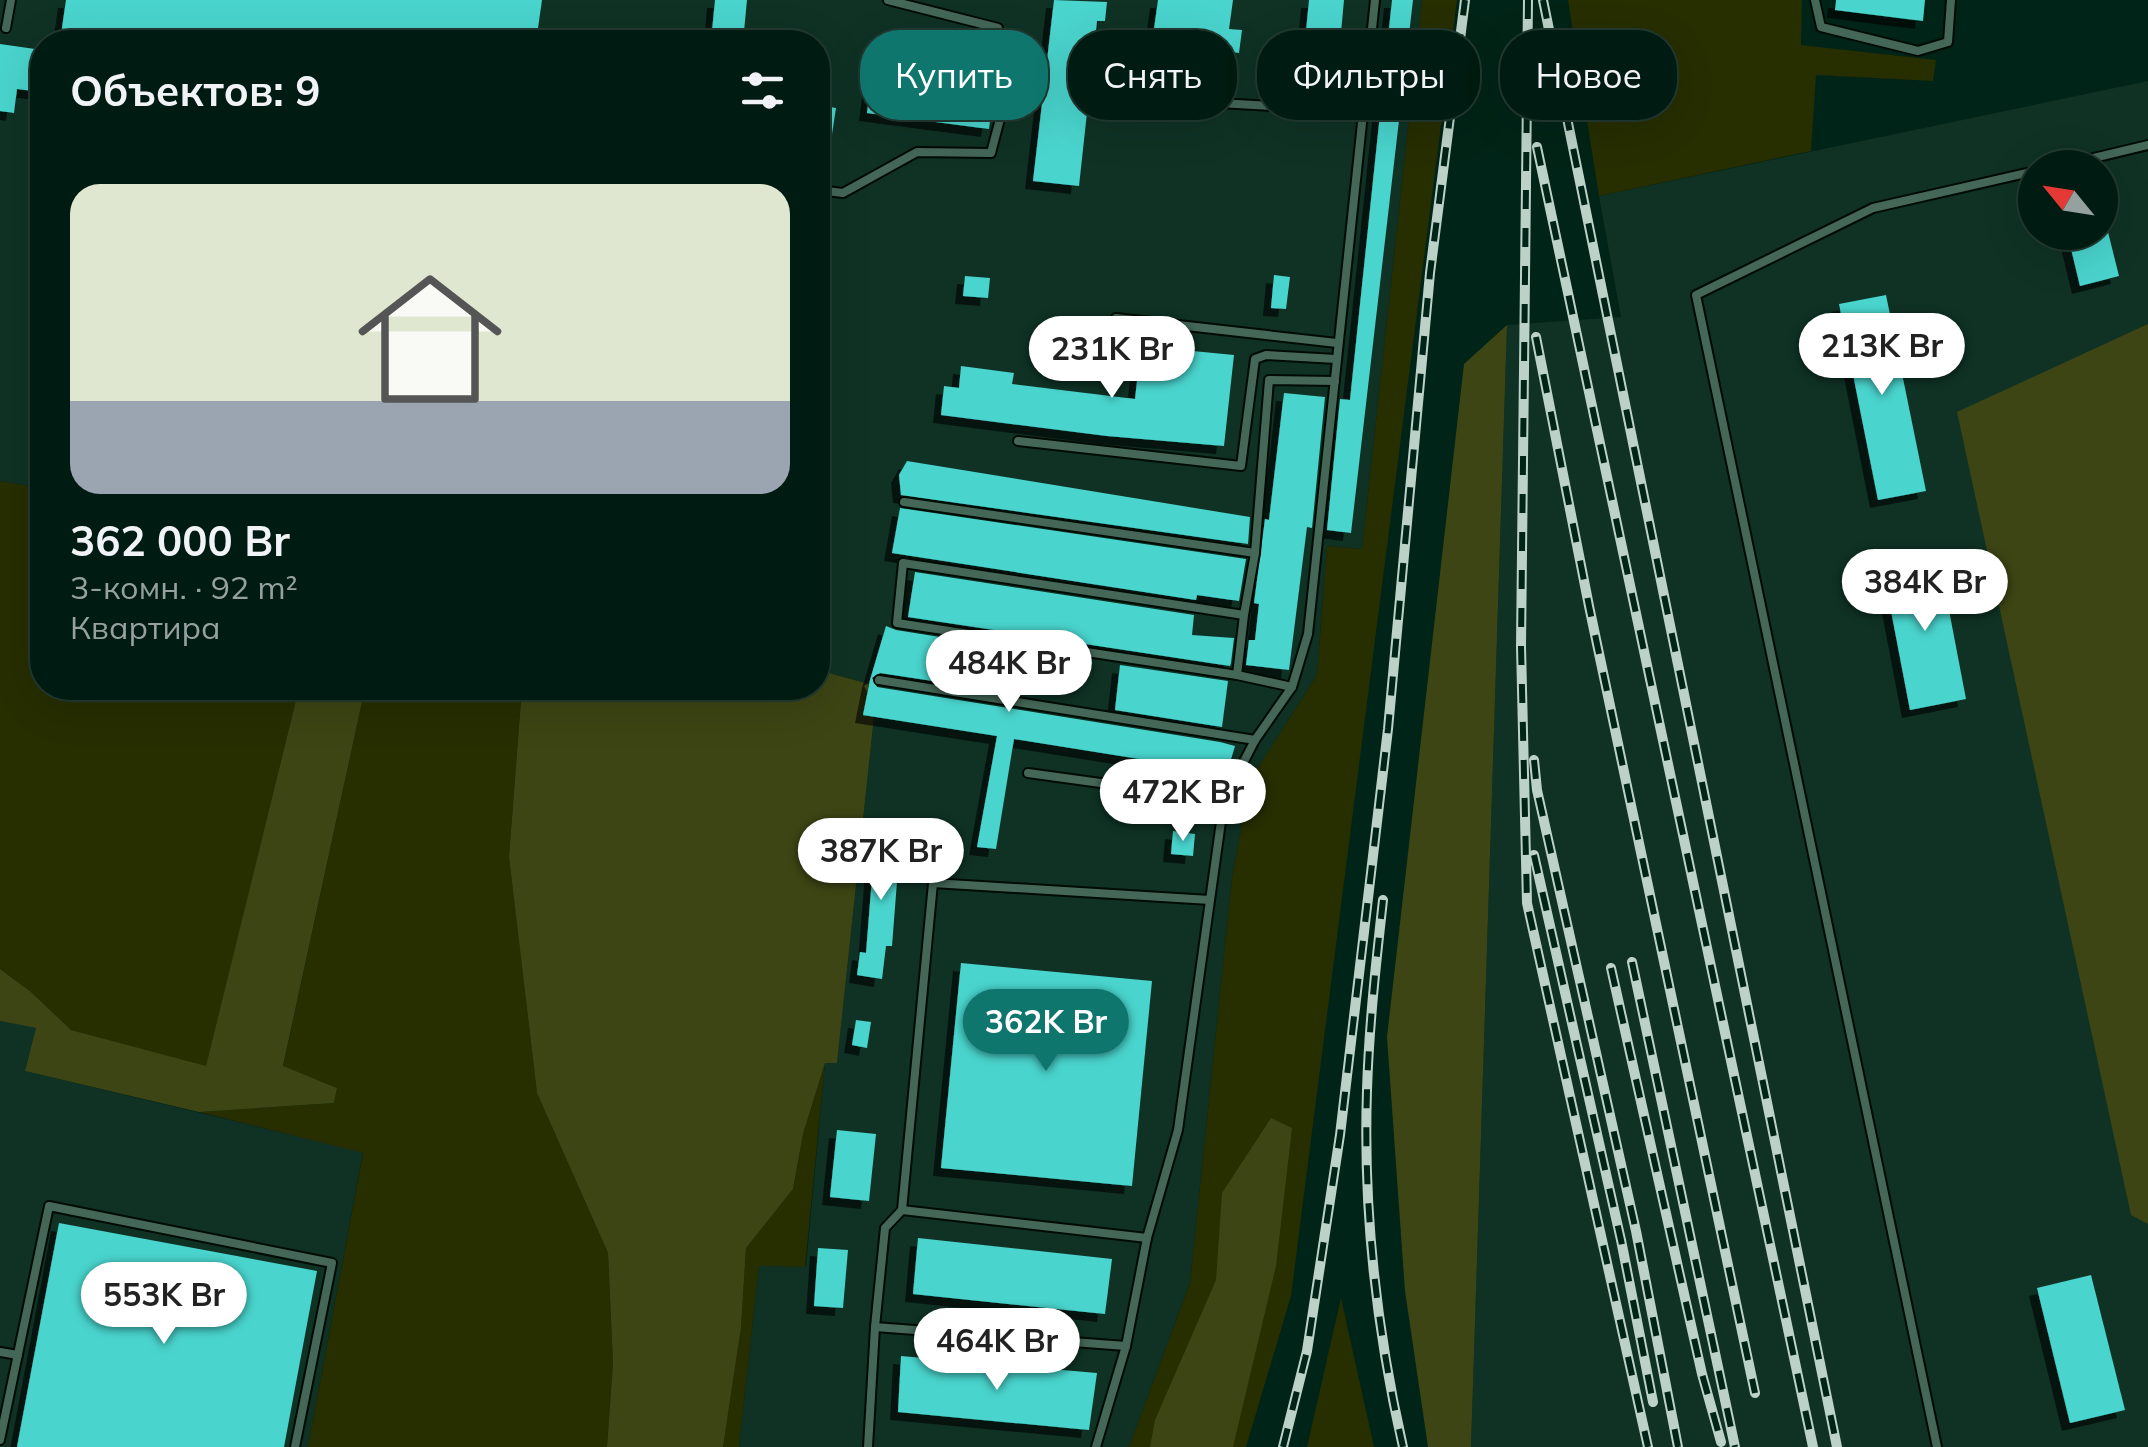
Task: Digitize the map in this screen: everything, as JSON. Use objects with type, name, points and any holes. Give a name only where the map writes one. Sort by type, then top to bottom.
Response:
[{"type":"lane","points":[[6,28],[11,0]]},
{"type":"lane","points":[[830,191],[843,192],[918,152],[991,153],[1006,96],[998,28],[888,0]]},
{"type":"lane","points":[[1372,30],[1375,0]]},
{"type":"lane","points":[[1816,0],[1821,27],[1918,51],[1948,42],[1951,0]]},
{"type":"lane","points":[[1096,1447],[1126,1346],[1147,1238],[1178,1130],[1224,800],[1255,740],[1292,688],[1308,634],[1363,120]]},
{"type":"lane","points":[[2118,152],[2148,145]]},
{"type":"lane","points":[[1936,1447],[1696,295],[1874,208],[2018,175]]},
{"type":"lane","points":[[1116,318],[1338,343]]},
{"type":"lane","points":[[1018,440],[1241,466],[1255,359],[1266,355],[1336,359]]},
{"type":"lane","points":[[1238,675],[1255,553],[1269,380],[1335,381]]},
{"type":"lane","points":[[904,502],[1255,553]]},
{"type":"lane","points":[[1244,615],[903,563],[897,623],[1238,675],[1292,688]]},
{"type":"lane","points":[[880,680],[1255,740]]},
{"type":"lane","points":[[1028,773],[1224,800]]},
{"type":"lane","points":[[868,1447],[885,1228],[902,1210],[933,882],[1210,900]]},
{"type":"lane","points":[[0,1440],[48,1206],[332,1263],[296,1447]]},
{"type":"lane","points":[[902,1210],[1147,1238]]},
{"type":"lane","points":[[875,1327],[1126,1346]]},
{"type":"lane","points":[[0,1352],[18,1355]]},
{"type":"shaded area","points":[[0,0],[1422,0],[1419,30],[1257,30],[1257,120],[1409,120],[1362,549],[1327,546],[1317,675],[1250,780],[1232,878],[1190,1283],[1129,1447],[739,1447],[759,1265],[806,1266],[825,1063],[837,1062],[874,718],[863,715],[869,684],[830,673],[830,30],[30,30],[30,486],[0,481]]},
{"type":"shaded area","points":[[1422,0],[1457,0],[1453,30],[1419,30]]},
{"type":"shaded area","points":[[1568,0],[1802,0],[1801,45],[1936,60],[1933,81],[1816,75],[1811,151],[1599,196],[1587,120],[1677,120],[1677,30],[1573,30]]},
{"type":"shaded area","points":[[2148,81],[2148,1447],[1471,1447],[1507,325],[1621,317],[1599,196]]},
{"type":"shaded area","points":[[1409,120],[1442,120],[1291,1296],[1246,1447],[1129,1447],[1190,1283],[1232,878],[1250,780],[1317,675],[1327,546],[1362,549]]},
{"type":"shaded area","points":[[0,481],[30,486],[30,700],[296,700],[206,1067],[71,1030],[0,969]]},
{"type":"shaded area","points":[[362,700],[521,700],[509,857],[537,1093],[608,1253],[613,1363],[607,1447],[308,1447],[363,1153],[199,1112],[334,1103],[337,1088],[283,1067]]},
{"type":"shaded area","points":[[0,1021],[36,1028],[25,1071],[363,1152],[308,1447],[0,1447]]},
{"type":"shaded area","points":[[825,1063],[805,1267],[759,1266],[739,1447],[723,1447],[741,1328],[746,1248],[793,1189],[803,1134]]},
{"type":"shaded area","points":[[1341,1298],[1374,1447],[1307,1447]]},
{"type":"green space","points":[[2148,324],[2148,1224],[2131,1215],[1957,412]]},
{"type":"green space","points":[[1507,325],[1471,1447],[1428,1447],[1405,1291],[1387,1037],[1464,364]]},
{"type":"green space","points":[[830,673],[869,684],[863,715],[874,717],[837,1063],[825,1063],[803,1134],[793,1189],[746,1248],[741,1328],[723,1447],[607,1447],[613,1363],[608,1253],[537,1093],[509,857],[521,700],[830,700]]},
{"type":"green space","points":[[296,700],[362,700],[283,1066],[337,1088],[334,1103],[199,1112],[25,1071],[36,1028],[0,1021],[0,969],[71,1030],[206,1066]]},
{"type":"green space","points":[[1271,1118],[1292,1128],[1276,1266],[1233,1447],[1150,1447],[1155,1420],[1216,1280],[1222,1193]]},
{"type":"building","points":[[66,0],[542,0],[538,30],[62,30]]},
{"type":"building","points":[[715,0],[747,0],[744,30],[712,30]]},
{"type":"building","points":[[1054,0],[1107,2],[1105,21],[1097,21],[1096,30],[1068,30],[1068,120],[1086,120],[1079,186],[1033,181],[1040,120],[1048,120],[1048,52]]},
{"type":"building","points":[[1158,0],[1233,0],[1229,29],[1242,30],[1239,53],[1237,30],[1154,30]]},
{"type":"building","points":[[1309,0],[1344,0],[1341,30],[1306,30]]},
{"type":"building","points":[[1392,0],[1413,0],[1410,30],[1389,30]]},
{"type":"building","points":[[1836,0],[1925,0],[1923,21],[1835,10]]},
{"type":"building","points":[[0,44],[30,48],[30,91],[17,89],[14,113],[0,111]]},
{"type":"building","points":[[830,107],[836,108],[830,147]]},
{"type":"building","points":[[920,120],[990,120],[989,129]]},
{"type":"building","points":[[1379,120],[1399,120],[1351,533],[1327,530],[1340,399],[1350,400]]},
{"type":"building","points":[[2071,250],[2112,250],[2119,276],[2080,286]]},
{"type":"building","points":[[1274,275],[1290,277],[1286,309],[1271,308]]},
{"type":"building","points":[[965,276],[990,278],[988,298],[963,296]]},
{"type":"building","points":[[1886,295],[1926,491],[1878,500],[1839,304]]},
{"type":"building","points":[[1141,346],[1234,355],[1224,446],[941,415],[944,386],[959,388],[961,366],[1014,373],[1012,384],[1135,399]]},
{"type":"building","points":[[1284,393],[1325,397],[1312,528],[1307,527],[1289,670],[1246,665],[1249,640],[1255,640],[1259,604],[1254,603],[1265,519],[1269,520]]},
{"type":"building","points":[[907,461],[1250,517],[1248,544],[901,495],[899,475]]},
{"type":"building","points":[[900,508],[1246,559],[1239,601],[1197,595],[1196,600],[892,553]]},
{"type":"building","points":[[1939,558],[1966,699],[1910,710],[1883,569]]},
{"type":"building","points":[[915,572],[1194,615],[1192,635],[1234,638],[1231,663],[1230,666],[908,617]]},
{"type":"building","points":[[886,626],[1009,648],[999,691],[880,673],[872,678],[877,687],[1220,742],[1235,746],[1227,773],[1014,739],[996,849],[977,847],[997,736],[863,715],[870,680]]},
{"type":"building","points":[[1120,665],[1228,681],[1222,727],[1115,710]]},
{"type":"building","points":[[876,828],[901,830],[892,946],[886,946],[882,979],[857,975],[860,952],[866,953]]},
{"type":"building","points":[[1173,831],[1195,834],[1193,856],[1171,854]]},
{"type":"building","points":[[961,963],[1152,981],[1132,1186],[941,1168]]},
{"type":"building","points":[[856,1020],[871,1022],[867,1048],[852,1045]]},
{"type":"building","points":[[837,1130],[876,1134],[869,1201],[830,1197]]},
{"type":"building","points":[[59,1223],[317,1271],[284,1447],[17,1447]]},
{"type":"building","points":[[918,1238],[1112,1259],[1105,1314],[913,1294]]},
{"type":"building","points":[[818,1248],[848,1250],[843,1308],[814,1306]]},
{"type":"building","points":[[2091,1275],[2125,1410],[2070,1423],[2037,1288]]},
{"type":"building","points":[[901,1356],[1097,1373],[1089,1430],[898,1412]]},
{"type":"railway","points":[[1283,1447],[1307,1351],[1340,1135],[1388,729],[1430,273],[1465,0]]},
{"type":"railway","points":[[1528,0],[1521,646],[1527,903],[1648,1447]]},
{"type":"railway","points":[[1543,0],[1837,1447]]},
{"type":"railway","points":[[1537,147],[1813,1447]]},
{"type":"railway","points":[[1536,337],[1755,1393]]},
{"type":"railway","points":[[1534,760],[1537,790],[1636,1231],[1678,1447]]},
{"type":"railway","points":[[1534,855],[1621,1240],[1653,1402]]},
{"type":"railway","points":[[1383,900],[1368,1066],[1367,1179],[1379,1315],[1403,1447]]},
{"type":"railway","points":[[1632,962],[1735,1447]]},
{"type":"railway","points":[[1611,968],[1702,1374],[1721,1442]]}]
